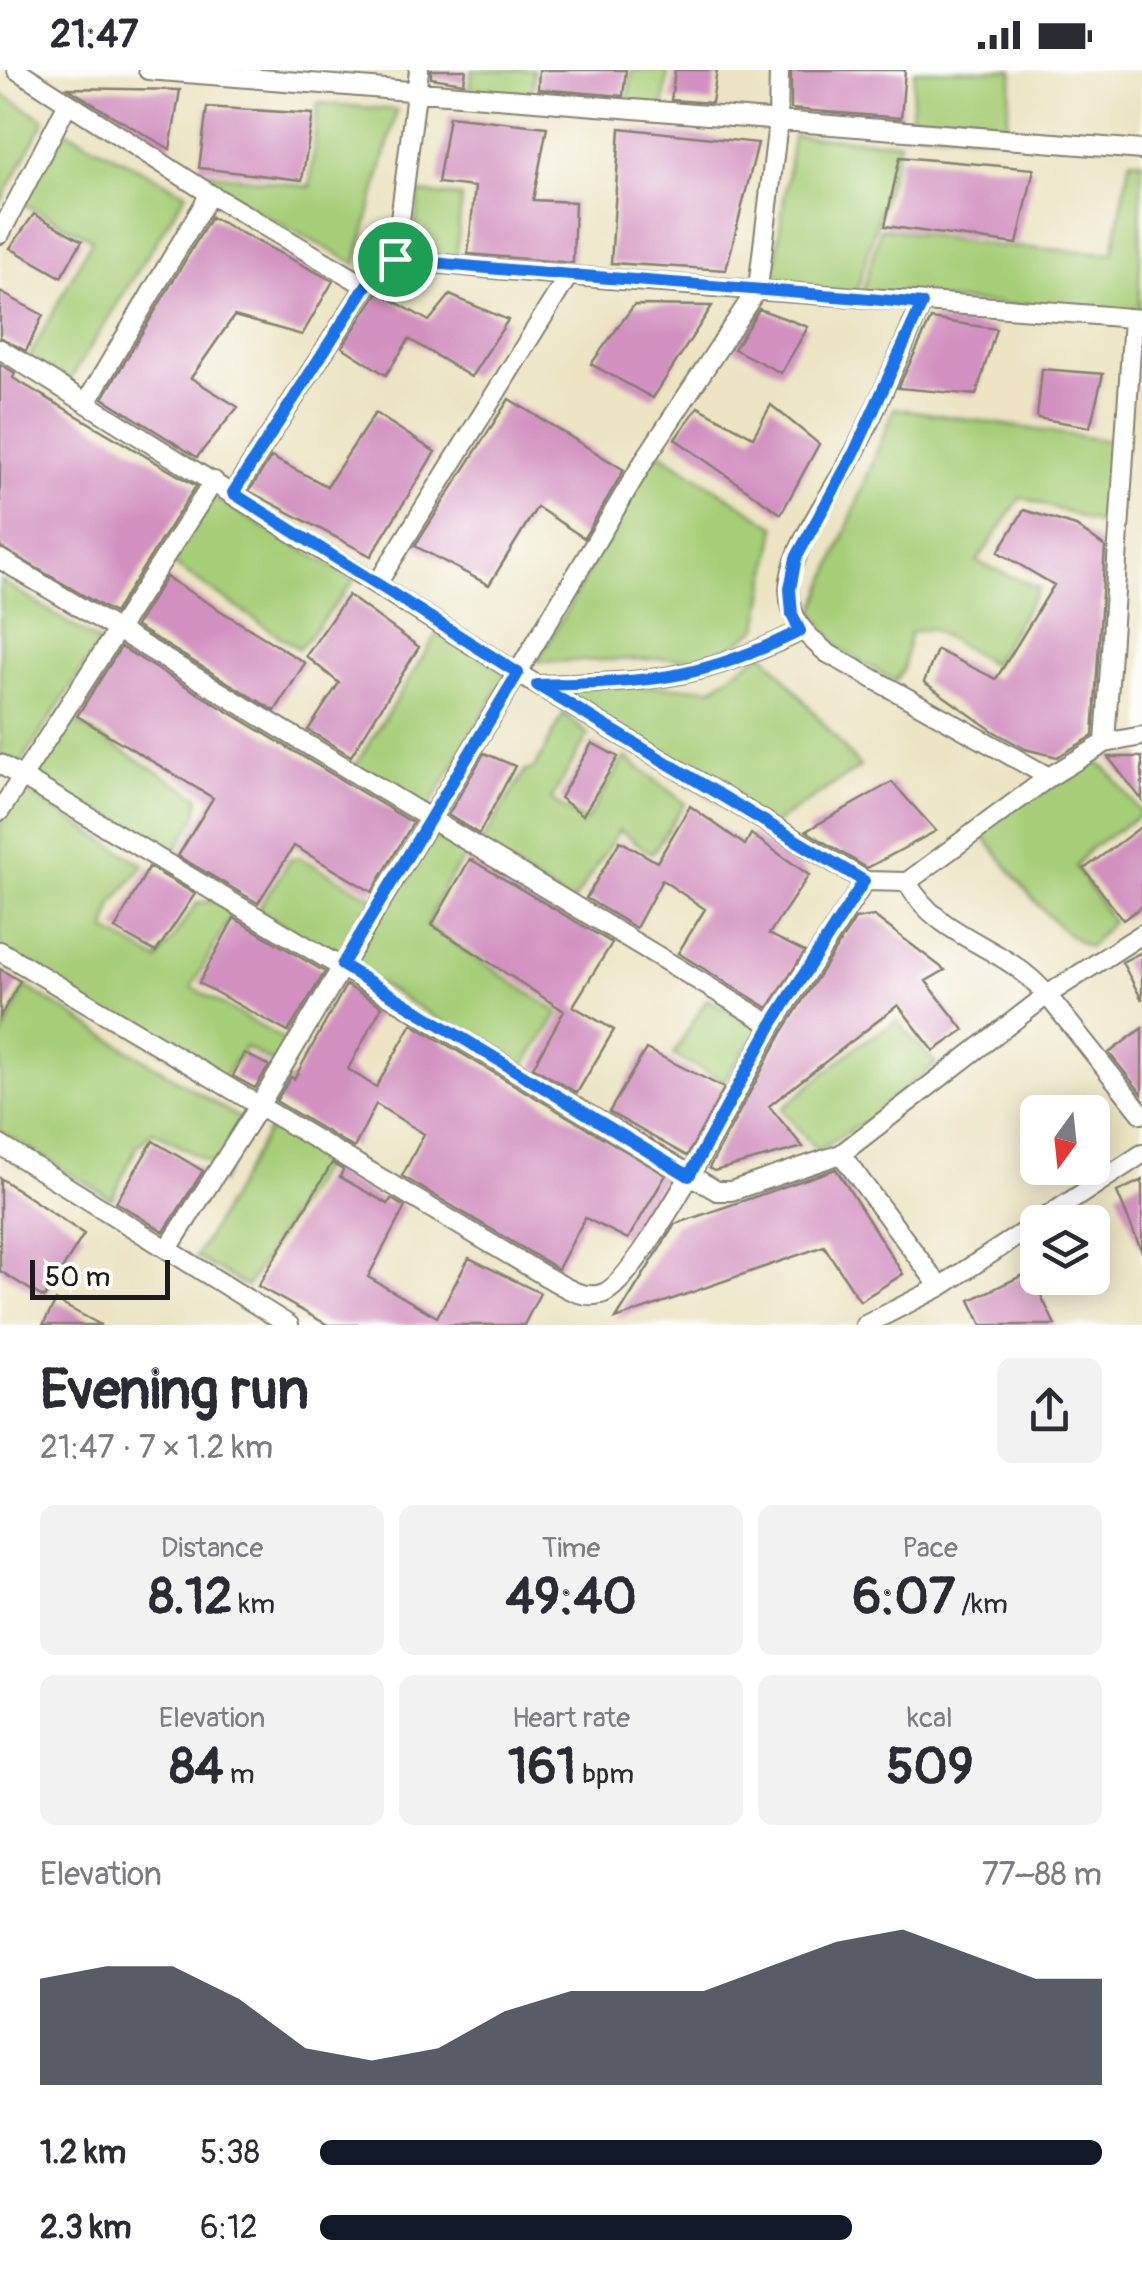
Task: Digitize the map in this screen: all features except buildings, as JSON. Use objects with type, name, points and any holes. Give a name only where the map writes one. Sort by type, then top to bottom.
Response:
[{"type":"street","points":[[17,70],[210,194],[366,286]]},
{"type":"street","points":[[148,70],[778,124],[1142,150]]},
{"type":"street","points":[[233,493],[366,286],[395,259],[419,70]]},
{"type":"street","points":[[169,1247],[259,1106],[647,456],[758,288],[778,124],[779,70]]},
{"type":"street","points":[[0,234],[68,103]]},
{"type":"street","points":[[88,401],[210,194]]},
{"type":"street","points":[[395,259],[568,278],[758,288],[1138,319],[1105,743]]},
{"type":"street","points":[[378,584],[568,278]]},
{"type":"street","points":[[922,304],[854,453],[796,558],[790,589],[792,614],[800,631],[827,653],[1050,777]]},
{"type":"street","points":[[0,349],[537,685],[864,881],[907,882],[1050,777],[1105,743],[1142,736]]},
{"type":"street","points":[[0,811],[214,481]]},
{"type":"street","points":[[0,559],[772,1024]]},
{"type":"street","points":[[537,685],[651,682],[694,674],[740,660],[800,631]]},
{"type":"street","points":[[0,764],[710,1188],[731,1191],[841,1154],[1047,995],[1142,934]]},
{"type":"street","points":[[0,951],[544,1276],[591,1296],[603,1294],[623,1281],[689,1176],[772,1024],[864,881]]},
{"type":"street","points":[[907,882],[928,914],[1014,962],[1047,995],[1142,1114]]},
{"type":"street","points":[[0,1144],[289,1325]]},
{"type":"street","points":[[841,1154],[940,1287]]},
{"type":"street","points":[[865,1325],[940,1287],[1142,1154]]},
{"type":"green space","points":[[472,70],[534,70],[531,103],[468,96]]},
{"type":"green space","points":[[632,70],[668,70],[662,117],[626,111]]},
{"type":"green space","points":[[915,70],[1013,70],[1005,137],[910,130]]},
{"type":"green space","points":[[0,93],[45,120],[0,203]]},
{"type":"green space","points":[[318,103],[397,110],[356,264],[178,169],[310,187]]},
{"type":"green space","points":[[66,131],[186,193],[60,396],[23,369],[92,239],[22,203]]},
{"type":"green space","points":[[793,136],[900,142],[856,293],[801,289],[773,280]]},
{"type":"green space","points":[[1130,160],[1142,161],[1139,314],[862,294],[881,228],[996,246],[1113,253]]},
{"type":"green space","points":[[420,193],[461,197],[456,265],[410,258]]},
{"type":"green space","points":[[894,408],[1110,441],[1107,526],[1021,497],[977,562],[1039,588],[992,664],[930,628],[910,633],[903,670],[895,681],[839,649],[814,612]]},
{"type":"green space","points":[[655,450],[776,527],[758,628],[718,657],[538,662]]},
{"type":"green space","points":[[212,497],[355,580],[299,649],[171,563]]},
{"type":"green space","points":[[0,580],[100,643],[15,772],[0,762]]},
{"type":"green space","points":[[439,631],[508,673],[423,817],[351,772]]},
{"type":"green space","points":[[763,652],[860,767],[762,832],[545,684],[712,688]]},
{"type":"green space","points":[[564,713],[588,735],[551,800],[585,822],[625,757],[685,803],[652,854],[619,830],[572,904],[479,846],[525,771],[535,768]]},
{"type":"green space","points":[[64,715],[199,797],[197,815],[168,862],[24,778]]},
{"type":"green space","points":[[1094,761],[1107,769],[1142,814],[1087,851],[1076,867],[1112,921],[1089,947],[1047,914],[984,837],[985,822]]},
{"type":"green space","points":[[17,786],[144,865],[113,903],[106,930],[158,960],[197,903],[224,906],[231,915],[192,987],[298,1048],[287,1071],[245,1047],[219,1084],[0,956],[0,815]]},
{"type":"green space","points":[[426,831],[466,855],[444,887],[427,926],[559,1013],[522,1069],[349,966]]},
{"type":"green space","points":[[299,857],[379,901],[342,962],[258,909],[291,859]]},
{"type":"green space","points":[[25,986],[250,1125],[221,1182],[211,1164],[153,1131],[137,1146],[112,1199],[0,1131],[0,1041]]},
{"type":"green space","points":[[707,999],[760,1028],[724,1081],[673,1055]]},
{"type":"green space","points":[[897,1021],[936,1064],[867,1120],[817,1151],[782,1109],[857,1046]]},
{"type":"green space","points":[[269,1129],[326,1160],[247,1287],[196,1257]]},
{"type":"route","points":[[395,259],[568,278],[758,288],[922,304],[854,453],[796,558],[790,589],[792,614],[800,631],[740,660],[694,674],[651,682],[537,685],[864,881],[772,1024],[689,1176],[342,965],[518,673],[233,493],[373,275],[395,259]]}]
